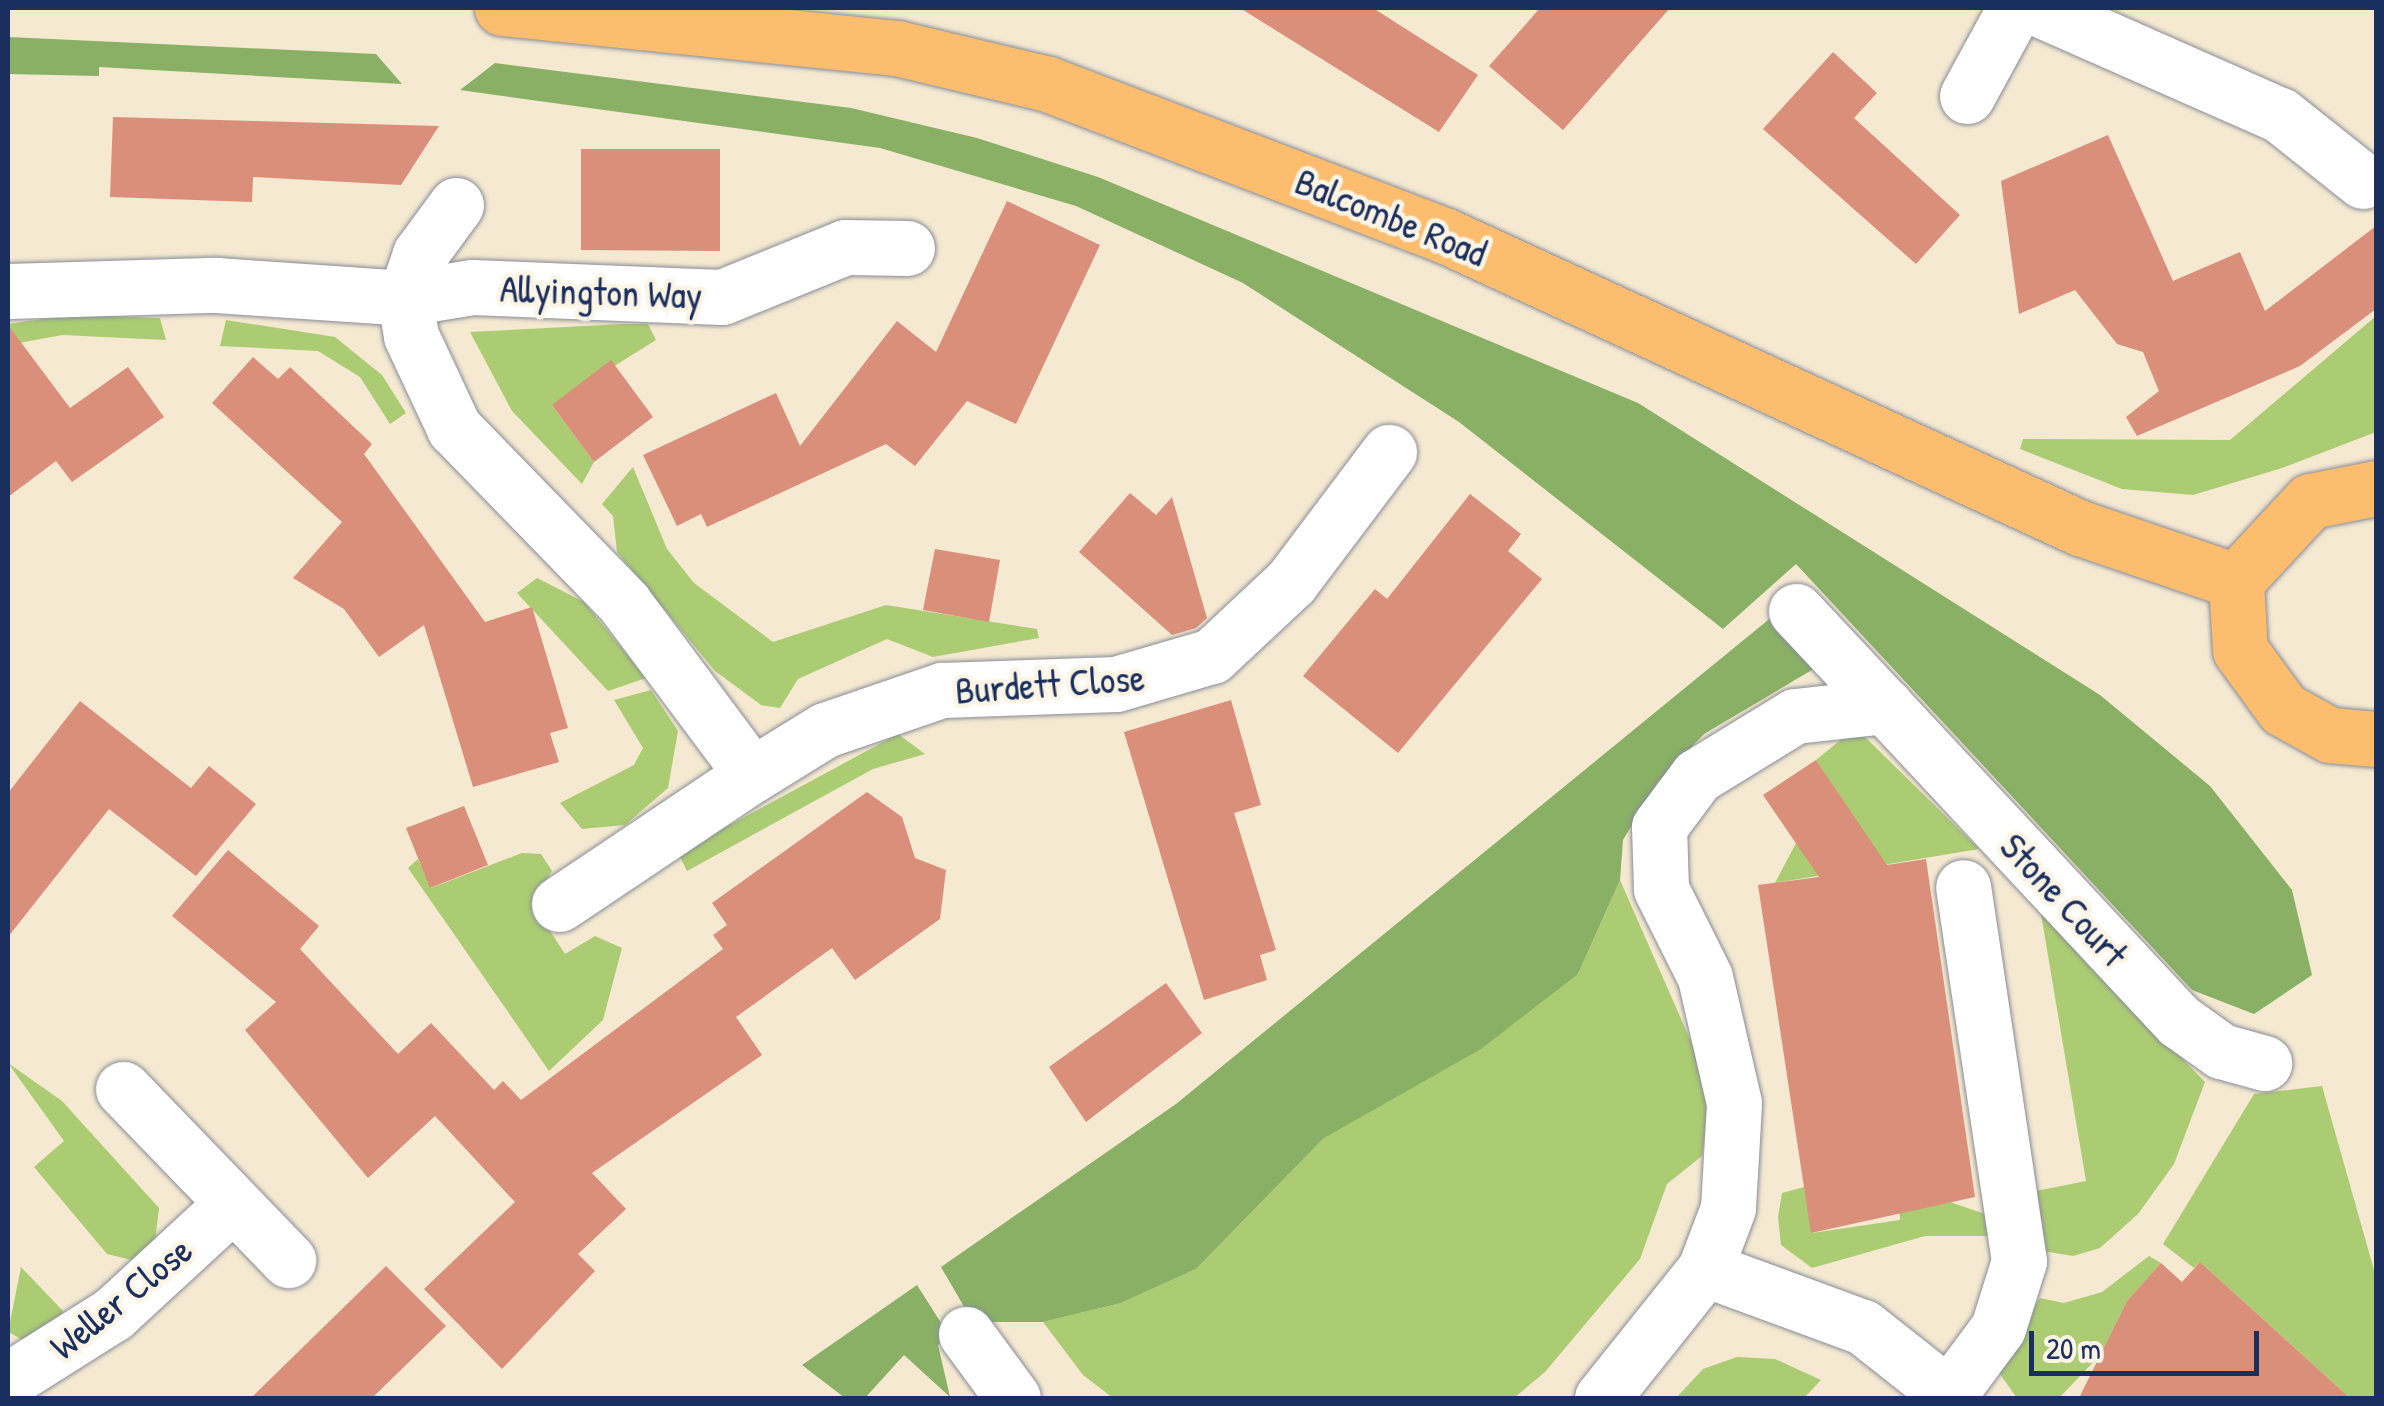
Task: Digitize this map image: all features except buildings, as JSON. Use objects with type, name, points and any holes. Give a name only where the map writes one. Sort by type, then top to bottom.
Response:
[{"type":"main road","name":"Balcombe Road","points":[[502,8],[897,48],[1048,84],[1446,236],[2080,528],[2236,581]]},
{"type":"main road","points":[[2376,488],[2310,501],[2236,581],[2240,650],[2283,709],[2330,735],[2376,739]]},
{"type":"street","points":[[1967,96],[2015,8]]},
{"type":"street","points":[[2037,8],[2280,115],[2364,180]]},
{"type":"street","points":[[456,205],[420,254],[405,298],[412,336],[454,428],[624,603],[752,775]]},
{"type":"street","name":"Allyington Way","points":[[8,291],[216,285],[405,298],[472,286],[722,297],[845,247],[906,248]]},
{"type":"street","name":"Burdett Close","points":[[559,904],[825,730],[942,690],[1116,684],[1212,656],[1291,582],[1389,452]]},
{"type":"street","name":"Stone Court","points":[[1796,611],[2179,1020],[2220,1050],[2264,1064]]},
{"type":"street","points":[[1602,1398],[1705,1269],[1728,1208],[1734,1103],[1705,977],[1662,889],[1659,827],[1697,776],[1738,746],[1795,716],[1884,706]]},
{"type":"street","points":[[1705,1269],[1863,1327],[1951,1396],[1998,1328],[2019,1261],[1963,887]]},
{"type":"street","name":"Weller Close","points":[[123,1090],[229,1207],[288,1260]]},
{"type":"street","name":"Weller Close","points":[[8,1380],[112,1314],[229,1207]]},
{"type":"street","points":[[966,1334],[1013,1398]]},
{"type":"green space","points":[[8,37],[376,54],[402,84],[99,67],[99,76],[8,74]]},
{"type":"green space","points":[[495,63],[851,108],[977,138],[1098,177],[1638,403],[2100,695],[2210,786],[2292,890],[2312,975],[2254,1014],[2192,990],[1796,564],[1723,629],[1459,422],[1243,283],[1076,206],[880,148],[460,90]]},
{"type":"green space","points":[[71,315],[160,318],[166,340],[62,335],[8,345],[8,324]]},
{"type":"green space","points":[[2376,316],[2376,432],[2282,468],[2193,495],[2122,489],[2020,449],[2023,439],[2230,440]]},
{"type":"green space","points":[[226,320],[335,337],[382,375],[406,413],[390,424],[360,377],[318,351],[220,346]]},
{"type":"green space","points":[[648,324],[656,340],[552,405],[594,462],[582,484],[512,411],[470,332]]},
{"type":"green space","points":[[633,467],[667,549],[694,583],[773,642],[886,605],[1037,629],[1039,638],[933,657],[887,639],[798,679],[780,708],[761,705],[715,671],[617,552],[613,516],[602,504]]},
{"type":"green space","points":[[537,578],[584,602],[646,678],[608,691],[517,593]]},
{"type":"green space","points":[[1773,616],[1817,667],[1704,734],[1657,783],[1623,840],[1620,880],[1578,974],[1481,1049],[1324,1138],[1196,1269],[1121,1303],[1043,1322],[973,1322],[941,1267],[1176,1104]]},
{"type":"green space","points":[[651,690],[678,731],[668,788],[625,825],[582,829],[560,803],[634,765],[643,748],[614,700]]},
{"type":"green space","points":[[898,734],[925,754],[873,769],[687,871],[678,853]]},
{"type":"green space","points":[[1864,736],[1979,849],[1775,883],[1796,843],[1848,808],[1816,760],[1843,738]]},
{"type":"green space","points":[[522,853],[541,854],[552,871],[532,903],[565,954],[595,936],[622,948],[603,1020],[549,1071],[408,868],[418,859],[431,888]]},
{"type":"green space","points":[[1620,880],[1711,1087],[1702,1156],[1667,1184],[1640,1259],[1545,1372],[1514,1398],[1113,1398],[1083,1375],[1043,1322],[1121,1303],[1196,1269],[1324,1138],[1578,974]]},
{"type":"green space","points":[[2041,914],[2205,1082],[2174,1164],[2138,1214],[2100,1248],[2073,1256],[2037,1250],[2036,1191],[2086,1181]]},
{"type":"green space","points":[[8,1063],[62,1101],[159,1208],[155,1242],[132,1260],[107,1254],[34,1167],[64,1141]]},
{"type":"green space","points":[[2322,1086],[2376,1277],[2376,1398],[2350,1398],[2200,1262],[2194,1268],[2163,1244],[2254,1094]]},
{"type":"green space","points":[[1804,1187],[1812,1233],[1900,1220],[1899,1208],[1947,1201],[1994,1217],[1988,1236],[1925,1236],[1812,1268],[1781,1245],[1778,1217],[1782,1193]]},
{"type":"green space","points":[[2149,1256],[2161,1263],[2127,1301],[2101,1354],[2059,1398],[2017,1398],[1995,1367],[2040,1298],[2064,1303],[2102,1292]]},
{"type":"green space","points":[[21,1267],[63,1311],[57,1325],[25,1341],[8,1332]]},
{"type":"green space","points":[[917,1285],[950,1337],[938,1345],[950,1397],[904,1355],[865,1398],[845,1398],[802,1365]]},
{"type":"green space","points":[[1737,1357],[1775,1359],[1821,1380],[1804,1398],[1676,1398],[1703,1369]]}]
